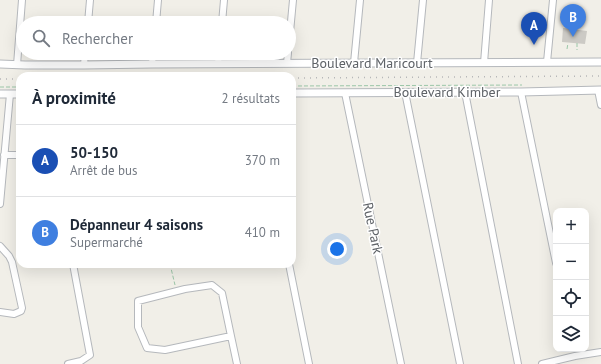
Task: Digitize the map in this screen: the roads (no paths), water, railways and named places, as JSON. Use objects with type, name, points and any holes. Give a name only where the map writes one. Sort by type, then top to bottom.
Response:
[{"type":"street","points":[[21,16],[22,0]]},
{"type":"street","points":[[89,16],[90,0]]},
{"type":"street","points":[[157,16],[158,0]]},
{"type":"street","points":[[223,16],[224,0]]},
{"type":"street","points":[[292,16],[293,0]]},
{"type":"street","points":[[354,63],[360,0]]},
{"type":"street","points":[[417,63],[423,0]]},
{"type":"street","points":[[484,63],[490,0]]},
{"type":"street","points":[[547,62],[553,0]]},
{"type":"street","points":[[17,60],[17,65]]},
{"type":"street","points":[[84,60],[84,65]]},
{"type":"street","points":[[152,60],[152,64]]},
{"type":"street","points":[[218,64],[219,60]]},
{"type":"street","points":[[287,60],[287,64]]},
{"type":"street","name":"Boulevard Maricourt","points":[[0,64],[84,65],[601,62]]},
{"type":"street","points":[[599,90],[601,105]]},
{"type":"street","name":"Boulevard Kimber","points":[[296,93],[521,92],[599,90]]},
{"type":"street","name":"Rue Park","points":[[345,92],[401,364]]},
{"type":"street","points":[[405,92],[460,364]]},
{"type":"street","points":[[465,92],[518,364]]},
{"type":"street","points":[[521,92],[553,248]]},
{"type":"street","points":[[0,94],[16,94]]},
{"type":"street","points":[[0,204],[10,94]]},
{"type":"street","points":[[4,155],[16,155]]},
{"type":"street","points":[[0,246],[12,262],[22,308],[21,311],[14,314],[0,312]]},
{"type":"street","points":[[68,364],[81,361],[90,355],[74,268]]},
{"type":"street","points":[[290,268],[309,364]]},
{"type":"street","points":[[231,336],[164,350],[147,348],[138,327],[138,301],[185,289],[212,285],[222,293],[238,364]]},
{"type":"street","points":[[574,352],[575,356]]},
{"type":"street","points":[[542,364],[575,356],[601,352]]},
{"type":"railway","points":[[296,78],[601,76]]},
{"type":"railway","points":[[0,79],[16,79]]},
{"type":"place","name":"Dépanneur 4 saisons","points":[[573,37]]},
{"type":"place","name":"50-150","points":[[534,45]]}]
